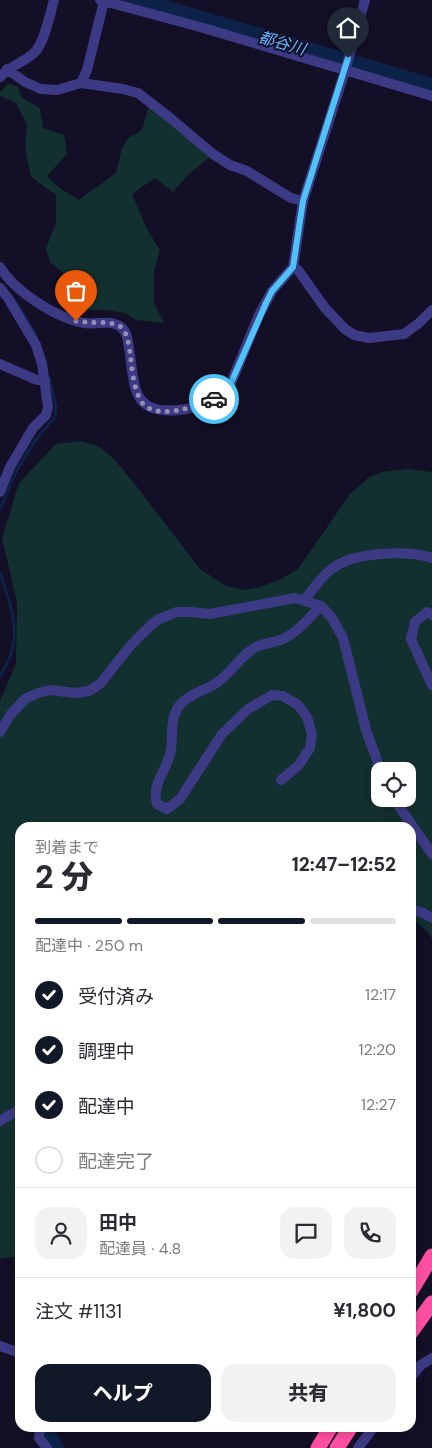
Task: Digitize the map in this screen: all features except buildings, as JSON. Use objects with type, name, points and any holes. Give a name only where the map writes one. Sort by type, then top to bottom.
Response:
[{"type":"highway","points":[[416,1283],[432,1256]]},
{"type":"highway","points":[[416,1325],[432,1303]]},
{"type":"highway","points":[[318,1448],[328,1432]]},
{"type":"highway","points":[[337,1448],[347,1432]]},
{"type":"street","points":[[4,73],[36,51],[44,34],[54,0]]},
{"type":"street","points":[[81,83],[87,70],[102,0],[346,65],[432,96]]},
{"type":"street","points":[[0,268],[16,288],[62,316],[86,324],[111,323],[120,326],[127,336],[136,389],[142,403],[152,409],[168,411],[185,410],[213,399],[224,392],[231,383],[259,314],[272,291],[293,267],[303,201],[365,0]]},
{"type":"street","points":[[4,73],[41,89],[56,90],[81,83],[124,89],[138,94],[213,154],[230,165],[246,170],[291,198],[303,201]]},
{"type":"street","points":[[293,267],[302,276],[324,308],[345,329],[354,335],[369,338],[404,334],[432,310]]},
{"type":"street","points":[[0,288],[36,345],[42,364],[48,407],[46,415],[33,428],[10,467],[0,492]]},
{"type":"street","points":[[0,364],[37,380],[44,380]]},
{"type":"street","points":[[304,600],[318,581],[334,567],[347,560],[368,554],[418,555],[432,558]]},
{"type":"street","points":[[0,732],[11,714],[25,699],[50,690],[75,693],[89,691],[100,684],[130,646],[159,619],[177,612],[210,614],[295,598],[320,606],[332,618],[343,638],[366,730],[378,762]]},
{"type":"street","points":[[281,780],[298,766],[310,748],[312,734],[307,717],[298,705],[283,696],[272,695],[248,709],[222,734],[180,799],[167,809],[157,804],[155,797],[156,788],[170,754],[173,719],[177,707],[184,700],[229,674],[254,647],[283,639],[295,632],[320,606]]},
{"type":"street","points":[[432,615],[427,612],[415,622],[411,639],[432,685]]},
{"type":"street","points":[[400,807],[410,822]]},
{"type":"street","points":[[416,831],[432,854]]},
{"type":"street","points":[[416,910],[432,918]]},
{"type":"street","points":[[0,1121],[15,1112]]},
{"type":"street","points":[[0,1346],[15,1351]]},
{"type":"street","points":[[416,1372],[421,1365],[432,1358]]},
{"type":"street","points":[[40,1432],[39,1438],[47,1448]]},
{"type":"street","points":[[358,1448],[370,1432]]},
{"type":"green space","points":[[8,84],[17,86],[22,98],[40,108],[43,128],[64,135],[67,154],[47,176],[60,188],[79,200],[116,173],[122,148],[128,138],[142,130],[150,102],[213,154],[190,173],[173,192],[155,178],[132,194],[148,231],[160,250],[154,270],[154,303],[164,323],[136,320],[125,313],[105,310],[80,310],[75,292],[67,276],[50,262],[46,248],[56,223],[56,195],[31,177],[25,147],[27,125],[16,103],[0,96],[0,92]]},
{"type":"green space","points":[[80,441],[98,446],[114,459],[200,569],[226,586],[244,590],[260,587],[281,579],[298,569],[350,494],[368,478],[382,472],[408,469],[432,472],[432,939],[429,933],[416,921],[416,822],[15,822],[15,1258],[0,1259],[0,701],[16,664],[17,603],[2,538],[19,483],[56,444]]},
{"type":"waterway","name":"都谷川","points":[[133,0],[432,87]]},
{"type":"waterway","points":[[15,300],[36,335]]},
{"type":"waterway","points":[[0,509],[17,470],[34,442],[55,417],[56,406],[49,377]]},
{"type":"waterway","points":[[0,573],[14,623],[10,657],[0,676]]},
{"type":"waterway","points":[[46,1432],[55,1448]]},
{"type":"way so far","points":[[76,321],[86,324],[111,323],[120,326],[127,336],[136,389],[142,403],[152,409],[168,411],[185,410],[214,399]]},
{"type":"route","points":[[214,399],[224,392],[231,383],[259,314],[272,291],[293,267],[303,201],[348,58]]}]
